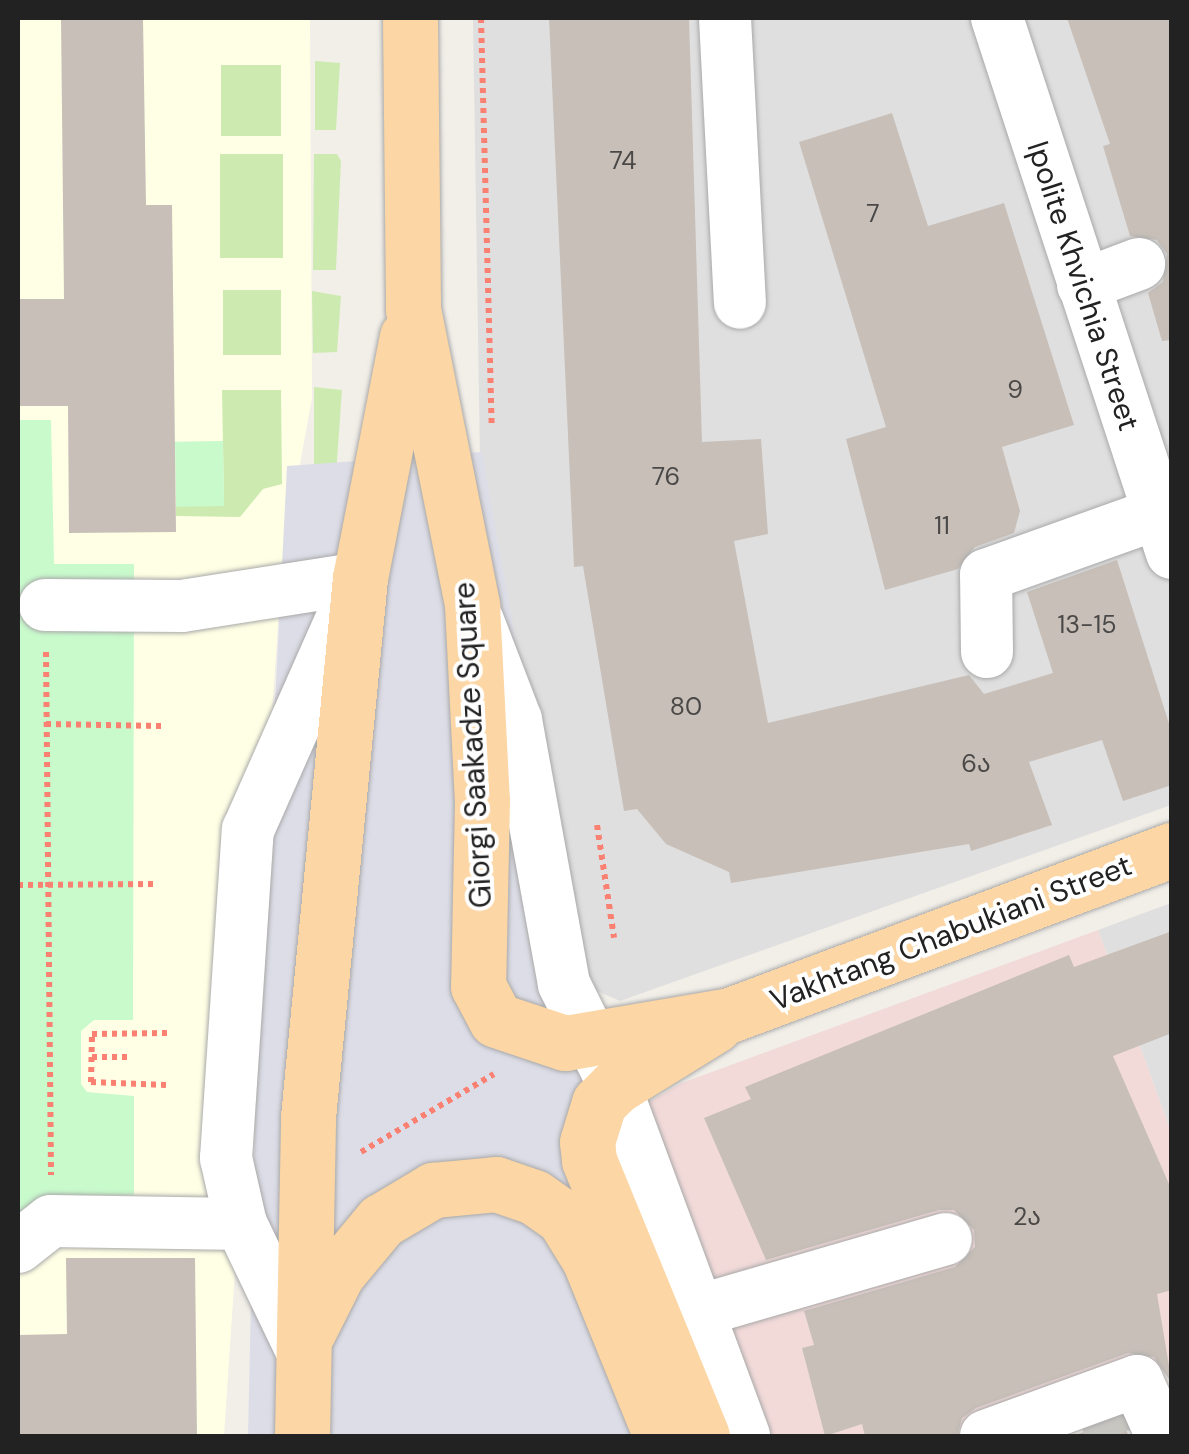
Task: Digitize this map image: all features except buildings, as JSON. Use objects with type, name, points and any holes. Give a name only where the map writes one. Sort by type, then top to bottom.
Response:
[{"type":"main road","points":[[302,1436],[308,1116],[360,578],[412,309],[410,18]]},
{"type":"main road","name":"Giorgi Saakadze Square","points":[[412,309],[472,606],[482,800],[478,986],[496,1020],[528,1035],[565,1043],[730,1016]]},
{"type":"main road","name":"Vakhtang Chabukiani Street","points":[[730,1016],[1172,850]]},
{"type":"main road","points":[[702,1436],[678,1320],[589,1160],[591,1124],[616,1087],[730,1016]]},
{"type":"main road","points":[[301,1349],[336,1274],[382,1221],[433,1190],[496,1184],[534,1197],[563,1217],[589,1260],[661,1436]]},
{"type":"street","points":[[725,18],[740,302]]},
{"type":"street","name":"Ipolite Khvichia Street","points":[[997,18],[1164,534]]},
{"type":"street","points":[[1083,285],[1139,264]]},
{"type":"street","points":[[987,652],[986,575],[1164,534]]},
{"type":"street","points":[[46,606],[182,606],[360,578]]},
{"type":"street","points":[[301,1349],[241,1224],[226,1158],[248,830],[360,578]]},
{"type":"street","points":[[472,606],[516,720],[564,984],[594,1036],[616,1087]]},
{"type":"street","points":[[34,1234],[241,1224]]},
{"type":"street","points":[[744,1436],[678,1320],[946,1240]]},
{"type":"street","points":[[986,1436],[1098,1400],[1137,1381],[1162,1436]]},
{"type":"path","points":[[480,18],[486,351],[494,444]]},
{"type":"path","points":[[34,1234],[48,885],[46,606]]},
{"type":"path","points":[[46,724],[160,726]]},
{"type":"path","points":[[597,825],[614,938]]},
{"type":"path","points":[[18,885],[158,884]]},
{"type":"path","points":[[166,1085],[91,1082],[92,1034],[99,1030],[168,1033]]},
{"type":"path","points":[[92,1057],[132,1057]]},
{"type":"path","points":[[361,1152],[501,1070]]},
{"type":"shaded area","points":[[18,18],[310,18],[312,398],[282,563],[224,1436],[18,1436]]},
{"type":"shaded area","points":[[473,18],[1171,18],[1171,805],[620,1001],[583,985],[480,460]]},
{"type":"shaded area","points":[[482,452],[578,992],[756,1436],[248,1436],[256,1078],[287,466]]},
{"type":"shaded area","points":[[1171,903],[1171,1132],[1098,930]]},
{"type":"shaded area","points":[[1098,930],[1171,1132],[1171,1366],[981,1436],[766,1436],[638,1108],[682,1083]]},
{"type":"green space","points":[[315,61],[340,63],[336,130],[315,130]]},
{"type":"green space","points":[[221,65],[281,65],[281,136],[221,136]]},
{"type":"green space","points":[[220,154],[283,154],[283,258],[220,258]]},
{"type":"green space","points":[[314,154],[337,154],[341,161],[336,270],[313,270]]},
{"type":"green space","points":[[223,290],[281,290],[281,355],[223,355]]},
{"type":"green space","points":[[312,291],[341,296],[337,352],[313,353]]},
{"type":"green space","points":[[314,387],[342,390],[336,475],[314,504]]},
{"type":"green space","points":[[222,390],[281,390],[282,484],[263,489],[240,517],[176,516],[176,506],[224,505]]},
{"type":"green space","points":[[18,420],[51,420],[54,564],[134,564],[133,1020],[94,1020],[81,1031],[81,1084],[87,1092],[134,1096],[134,1195],[65,1195],[18,1214]]},
{"type":"green space","points":[[223,441],[224,506],[176,507],[175,442]]},
{"type":"tunnel","points":[[1100,1404],[1113,1436]]}]
